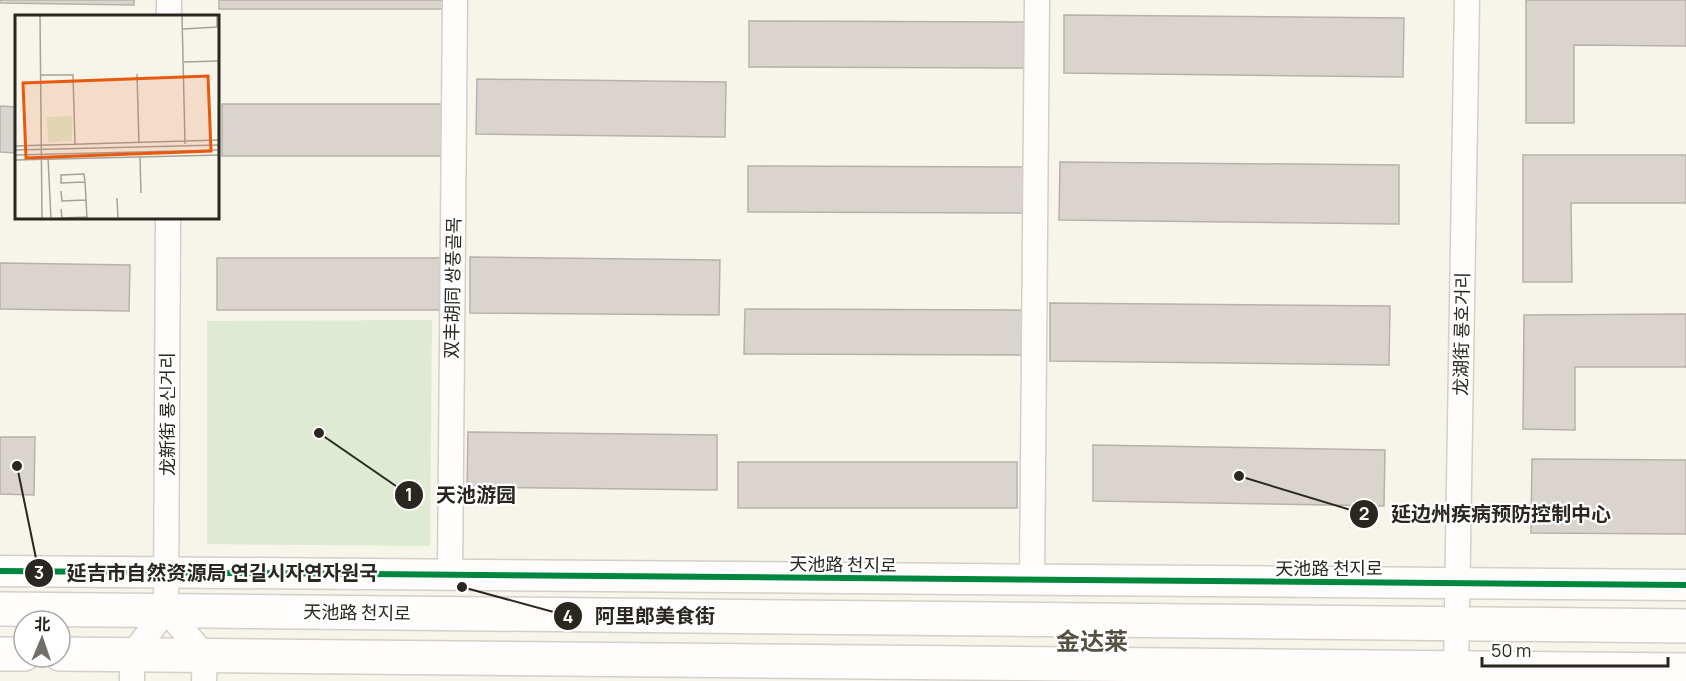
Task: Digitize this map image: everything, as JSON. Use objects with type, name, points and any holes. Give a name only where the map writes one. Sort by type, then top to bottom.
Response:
[{"type":"main road","name":"天池路 천지로","points":[[0,609],[1686,626]]},
{"type":"main road","points":[[72,656],[132,668],[1686,670]]},
{"type":"street","name":"双丰胡同 쌍풍골목","points":[[450,575],[455,0]]},
{"type":"street","points":[[1032,581],[1037,0]]},
{"type":"street","name":"龙湖街 룡호거리","points":[[1456,668],[1467,0]]},
{"type":"street","name":"龙新街 룡신거리","points":[[166,610],[168,219]]},
{"type":"street","name":"天池路 천지로","points":[[0,571],[1686,585]]},
{"type":"street","points":[[132,668],[166,610],[205,668]]},
{"type":"green space","points":[[432,320],[430,546],[207,544],[207,321]]},
{"type":"building","points":[[0,0],[134,0],[134,5],[0,3]]},
{"type":"building","points":[[219,0],[446,0],[446,9],[219,9]]},
{"type":"building","points":[[1526,0],[1686,0],[1686,46],[1574,45],[1574,123],[1526,123]]},
{"type":"building","points":[[1064,15],[1404,18],[1403,77],[1064,73]]},
{"type":"building","points":[[749,21],[1028,22],[1028,68],[749,67]]},
{"type":"building","points":[[477,79],[726,82],[725,137],[476,134]]},
{"type":"building","points":[[222,104],[449,104],[450,156],[222,156]]},
{"type":"building","points":[[0,106],[15,107],[15,153],[0,152]]},
{"type":"building","points":[[1523,155],[1686,155],[1686,203],[1571,203],[1572,282],[1523,282]]},
{"type":"building","points":[[1060,162],[1399,165],[1399,224],[1059,220]]},
{"type":"building","points":[[748,166],[1027,167],[1027,213],[748,212]]},
{"type":"building","points":[[470,257],[720,260],[719,315],[470,313]]},
{"type":"building","points":[[217,258],[444,258],[444,310],[217,310]]},
{"type":"building","points":[[0,263],[130,265],[129,311],[0,309]]},
{"type":"building","points":[[1050,303],[1390,306],[1389,365],[1050,361]]},
{"type":"building","points":[[745,309],[1024,310],[1024,355],[744,354]]},
{"type":"building","points":[[1686,314],[1686,367],[1575,367],[1575,430],[1523,429],[1524,315]]},
{"type":"building","points":[[468,432],[717,435],[717,490],[467,487]]},
{"type":"building","points":[[0,437],[35,437],[34,495],[0,494]]},
{"type":"building","points":[[1093,445],[1385,450],[1384,506],[1093,501]]},
{"type":"building","points":[[1532,459],[1686,460],[1686,534],[1531,533]]},
{"type":"building","points":[[738,462],[1017,462],[1017,508],[738,508]]},
{"type":"cycle path","points":[[0,571],[1686,585]]},
{"type":"place","name":"天池游园","points":[[319,433]]},
{"type":"place","name":"延吉市自然资源局 연길시자연자원국","points":[[17,466]]},
{"type":"place","name":"延边州疾病预防控制中心","points":[[1239,476]]},
{"type":"place","name":"阿里郎美食街","points":[[462,587]]},
{"type":"district","name":"金达莱","points":[[1092,640]]}]
